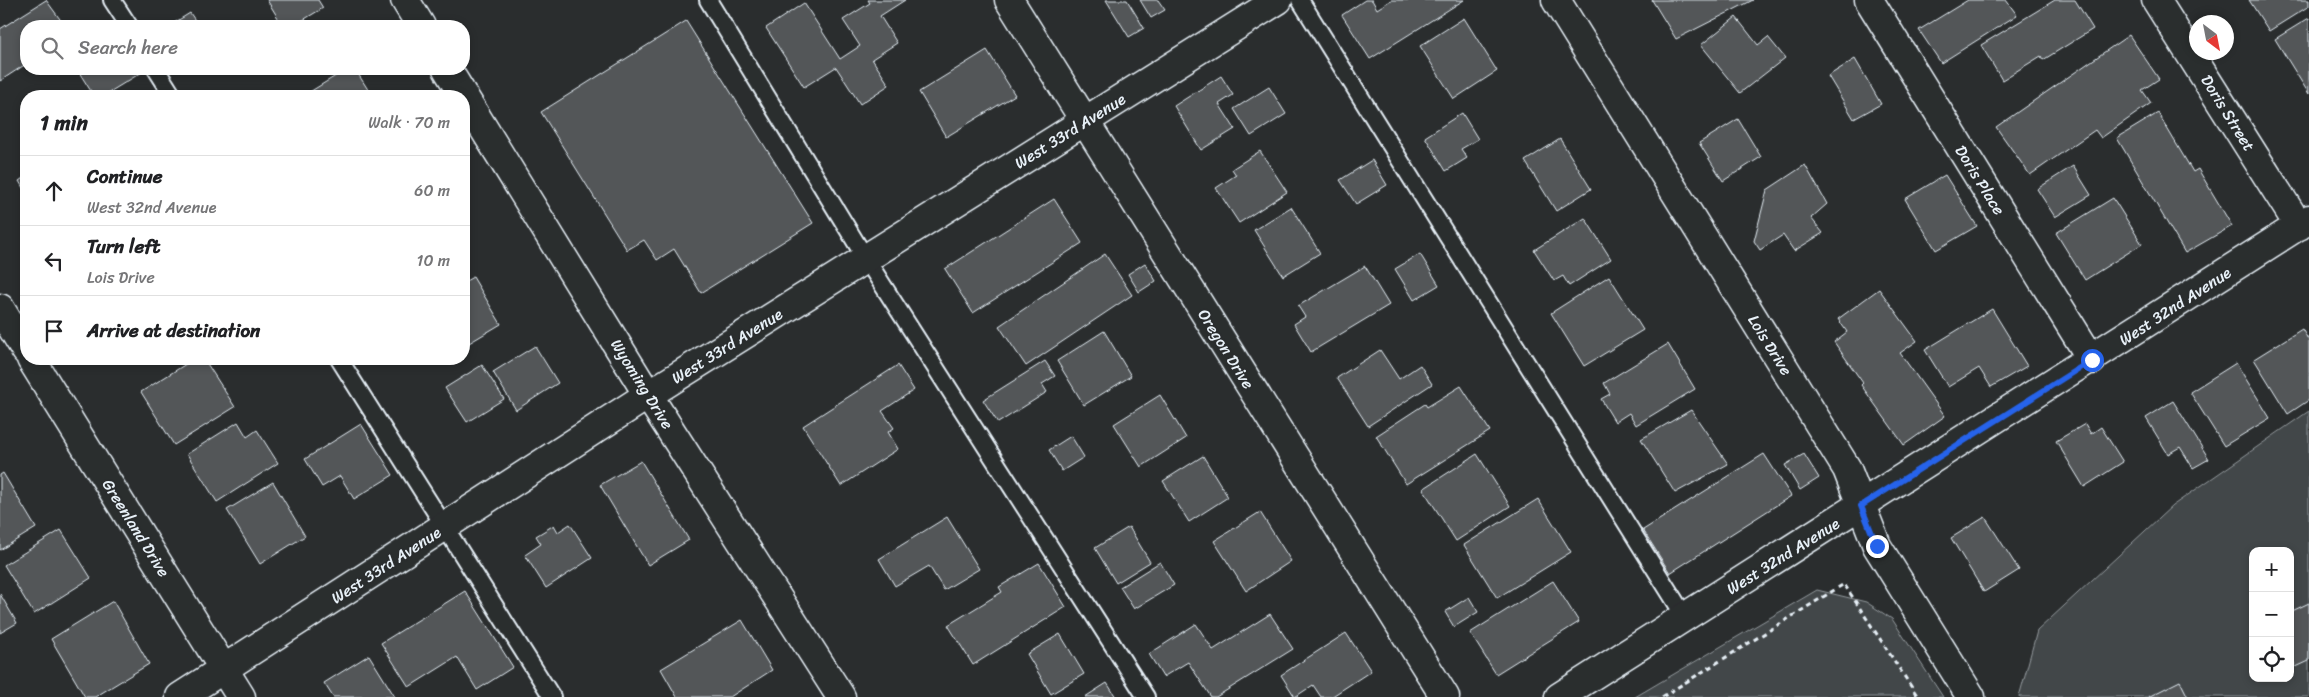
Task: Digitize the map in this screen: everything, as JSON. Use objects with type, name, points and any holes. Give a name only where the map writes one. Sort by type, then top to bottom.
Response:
[{"type":"street","points":[[405,0],[417,20]]},
{"type":"street","name":"Oregon Drive","points":[[1009,0],[1445,697]]},
{"type":"street","name":"West 33rd Avenue","points":[[180,697],[648,396],[1278,0]]},
{"type":"street","name":"Lois Drive","points":[[1556,0],[1846,469],[1877,546],[1971,697]]},
{"type":"street","name":"Doris Place","points":[[1869,0],[2092,360]]},
{"type":"street","name":"Doris Street","points":[[2156,0],[2304,223]]},
{"type":"street","name":"Wyoming Drive","points":[[451,75],[460,90]]},
{"type":"street","name":"Wyoming Drive","points":[[470,106],[648,396],[841,697]]},
{"type":"street","name":"West 32nd Avenue","points":[[1559,697],[2092,360],[2304,223]]},
{"type":"street","points":[[0,308],[20,341]]},
{"type":"street","name":"Greenland Drive","points":[[35,365],[241,697]]},
{"type":"lane","points":[[112,0],[125,20]]},
{"type":"lane","points":[[708,0],[866,259],[1146,697]]},
{"type":"lane","points":[[1300,0],[1685,617]]},
{"type":"lane","points":[[160,75],[169,90]]},
{"type":"lane","points":[[343,365],[552,697]]},
{"type":"path","points":[[1662,697],[1844,584],[1918,697]]},
{"type":"shaded area","points":[[2309,411],[2309,697],[2019,697],[2037,631],[2172,506]]},
{"type":"shaded area","points":[[1817,590],[1866,602],[1892,619],[1943,697],[1635,697]]},
{"type":"building","points":[[46,0],[61,20],[20,20],[20,68],[0,81],[0,29]]},
{"type":"building","points":[[267,0],[318,0],[323,8],[303,20],[279,20]]},
{"type":"building","points":[[868,0],[905,0],[880,16],[897,43],[872,59],[889,85],[860,104],[836,67],[804,87],[766,28],[804,3],[840,59],[860,46],[843,20],[870,3]]},
{"type":"building","points":[[1106,0],[1127,0],[1144,28],[1129,37]]},
{"type":"building","points":[[1140,0],[1158,0],[1165,10],[1151,18]]},
{"type":"building","points":[[1365,0],[1372,0],[1377,9],[1391,0],[1464,0],[1370,59],[1342,15]]},
{"type":"building","points":[[1652,0],[1753,0],[1676,39]]},
{"type":"building","points":[[1968,0],[2006,0],[2017,15],[1941,63],[1919,30]]},
{"type":"building","points":[[2055,0],[2075,0],[2093,29],[2043,60],[2041,56],[2002,80],[1981,45]]},
{"type":"building","points":[[2249,0],[2309,0],[2309,6],[2269,31]]},
{"type":"building","points":[[190,13],[195,20],[179,20]]},
{"type":"building","points":[[1736,17],[1758,45],[1768,37],[1785,58],[1740,93],[1701,45]]},
{"type":"building","points":[[1464,18],[1497,71],[1454,99],[1420,46]]},
{"type":"building","points":[[2309,18],[2309,94],[2275,39]]},
{"type":"building","points":[[686,21],[813,223],[701,293],[674,249],[657,260],[644,240],[627,250],[541,112]]},
{"type":"building","points":[[2129,35],[2159,79],[2142,90],[2151,103],[2101,138],[2095,130],[2030,175],[1996,127]]},
{"type":"building","points":[[987,50],[1015,95],[946,137],[919,92]]},
{"type":"building","points":[[1855,59],[1881,104],[1854,119],[1828,76]]},
{"type":"building","points":[[81,75],[137,75],[113,90],[90,90]]},
{"type":"building","points":[[337,75],[359,75],[368,90],[313,90]]},
{"type":"building","points":[[1221,76],[1233,95],[1219,104],[1235,129],[1201,150],[1174,106]]},
{"type":"building","points":[[1269,87],[1286,114],[1251,136],[1234,109]]},
{"type":"building","points":[[1462,113],[1478,139],[1461,149],[1467,158],[1446,171],[1425,137]]},
{"type":"building","points":[[2158,113],[2193,172],[2198,169],[2232,226],[2185,253],[2117,138]]},
{"type":"building","points":[[1738,119],[1761,157],[1723,181],[1699,143]]},
{"type":"building","points":[[1560,139],[1591,189],[1556,211],[1525,161]]},
{"type":"building","points":[[1260,151],[1287,192],[1239,223],[1216,188],[1236,175],[1232,169]]},
{"type":"building","points":[[1372,160],[1387,185],[1356,204],[1340,180]]},
{"type":"building","points":[[1805,165],[1827,204],[1811,218],[1823,233],[1794,251],[1783,235],[1760,250],[1754,241],[1767,190]]},
{"type":"building","points":[[2073,166],[2091,195],[2055,217],[2037,189]]},
{"type":"building","points":[[1945,175],[1977,226],[1936,250],[1905,199]]},
{"type":"building","points":[[2113,198],[2142,244],[2085,280],[2056,233]]},
{"type":"building","points":[[1054,199],[1082,243],[973,313],[945,269]]},
{"type":"building","points":[[1291,207],[1320,253],[1283,276],[1254,230]]},
{"type":"building","points":[[1585,218],[1611,259],[1569,286],[1563,276],[1554,281],[1534,250]]},
{"type":"building","points":[[1105,254],[1132,295],[1026,366],[999,326]]},
{"type":"building","points":[[1420,254],[1439,285],[1414,300],[1395,269]]},
{"type":"building","points":[[1145,263],[1156,281],[1139,292],[1128,274]]},
{"type":"building","points":[[1365,266],[1389,305],[1311,352],[1294,324],[1305,317],[1298,306]]},
{"type":"building","points":[[1609,276],[1643,330],[1584,366],[1551,313]]},
{"type":"building","points":[[473,277],[501,324],[470,342],[470,279]]},
{"type":"building","points":[[1879,289],[1917,341],[1900,353],[1945,416],[1904,445],[1861,385],[1863,383],[1834,342],[1847,332],[1838,319]]},
{"type":"building","points":[[1992,309],[2027,366],[1991,387],[1979,368],[1948,387],[1925,350]]},
{"type":"building","points":[[2302,329],[2309,341],[2309,400],[2288,414],[2254,359]]},
{"type":"building","points":[[1104,331],[1131,376],[1084,405],[1057,361]]},
{"type":"building","points":[[1668,344],[1695,389],[1636,425],[1629,413],[1615,422],[1601,399],[1610,394],[1604,383]]},
{"type":"building","points":[[535,346],[558,383],[516,410],[493,372]]},
{"type":"building","points":[[1380,350],[1399,379],[1420,365],[1432,384],[1368,426],[1337,378]]},
{"type":"building","points":[[1045,361],[1055,376],[1042,384],[1047,392],[998,423],[983,400]]},
{"type":"building","points":[[2236,363],[2270,418],[2224,446],[2190,392]]},
{"type":"building","points":[[184,365],[208,365],[235,407],[174,445],[141,392]]},
{"type":"building","points":[[482,365],[504,399],[467,422],[445,388]]},
{"type":"building","points":[[898,365],[914,390],[882,411],[894,428],[888,432],[898,449],[841,486],[803,426]]},
{"type":"building","points":[[1461,386],[1490,431],[1406,484],[1376,436],[1425,404],[1427,407]]},
{"type":"building","points":[[1160,395],[1186,438],[1141,467],[1114,424]]},
{"type":"building","points":[[2173,401],[2209,459],[2193,468],[2180,447],[2168,454],[2146,418]]},
{"type":"building","points":[[1691,410],[1728,464],[1675,493],[1641,439]]},
{"type":"building","points":[[238,422],[247,437],[257,430],[278,463],[217,502],[187,454]]},
{"type":"building","points":[[361,424],[393,475],[354,499],[340,476],[322,487],[305,459]]},
{"type":"building","points":[[2085,424],[2091,434],[2101,427],[2123,462],[2084,487],[2056,441]]},
{"type":"building","points":[[1071,436],[1084,457],[1062,471],[1049,450]]},
{"type":"building","points":[[1477,454],[1510,506],[1456,541],[1423,489]]},
{"type":"building","points":[[1764,454],[1791,496],[1670,573],[1643,530]]},
{"type":"building","points":[[1804,454],[1819,478],[1800,490],[1785,465]]},
{"type":"building","points":[[1203,456],[1228,497],[1189,522],[1163,481]]},
{"type":"building","points":[[641,461],[689,540],[648,565],[600,485]]},
{"type":"building","points":[[3,473],[36,528],[0,550],[0,475]]},
{"type":"building","points":[[273,482],[305,536],[260,564],[227,510]]},
{"type":"building","points":[[1538,499],[1571,552],[1497,598],[1464,545]]},
{"type":"building","points":[[1260,512],[1291,561],[1246,591],[1214,541]]},
{"type":"building","points":[[947,517],[979,569],[944,590],[929,566],[895,586],[879,559]]},
{"type":"building","points":[[1985,517],[2019,570],[1984,592],[1951,538]]},
{"type":"building","points":[[570,524],[592,558],[546,588],[525,555],[541,544],[536,536],[554,525],[558,532]]},
{"type":"building","points":[[1129,527],[1150,562],[1116,583],[1095,548]]},
{"type":"building","points":[[61,530],[91,578],[34,614],[4,565]]},
{"type":"building","points":[[1160,562],[1174,585],[1134,609],[1120,587]]},
{"type":"building","points":[[1039,563],[1066,607],[973,665],[948,625],[1002,592],[999,587]]},
{"type":"building","points":[[1553,581],[1579,622],[1496,674],[1470,633]]},
{"type":"building","points":[[465,591],[513,667],[477,690],[457,657],[409,687],[381,643]]},
{"type":"building","points":[[0,594],[17,623],[0,633]]},
{"type":"building","points":[[1469,597],[1478,612],[1454,627],[1445,612]]},
{"type":"building","points":[[113,601],[149,664],[95,697],[85,697],[51,639]]},
{"type":"building","points":[[2309,603],[2309,661],[2296,667],[2294,663],[2294,610]]},
{"type":"building","points":[[1270,614],[1293,649],[1216,697],[1211,697],[1188,662],[1163,677],[1149,654],[1196,624],[1213,650]]},
{"type":"building","points":[[742,620],[772,670],[730,697],[677,697],[661,669]]},
{"type":"building","points":[[1346,633],[1371,671],[1331,697],[1321,697],[1313,685],[1295,697],[1281,675]]},
{"type":"building","points":[[1060,634],[1084,674],[1051,694],[1027,654]]},
{"type":"building","points":[[369,655],[395,697],[333,697],[324,683]]},
{"type":"building","points":[[2180,681],[2188,697],[2148,697]]},
{"type":"building","points":[[1107,683],[1116,697],[1085,697]]},
{"type":"route","points":[[1877,546],[1861,506],[2092,360]]}]
